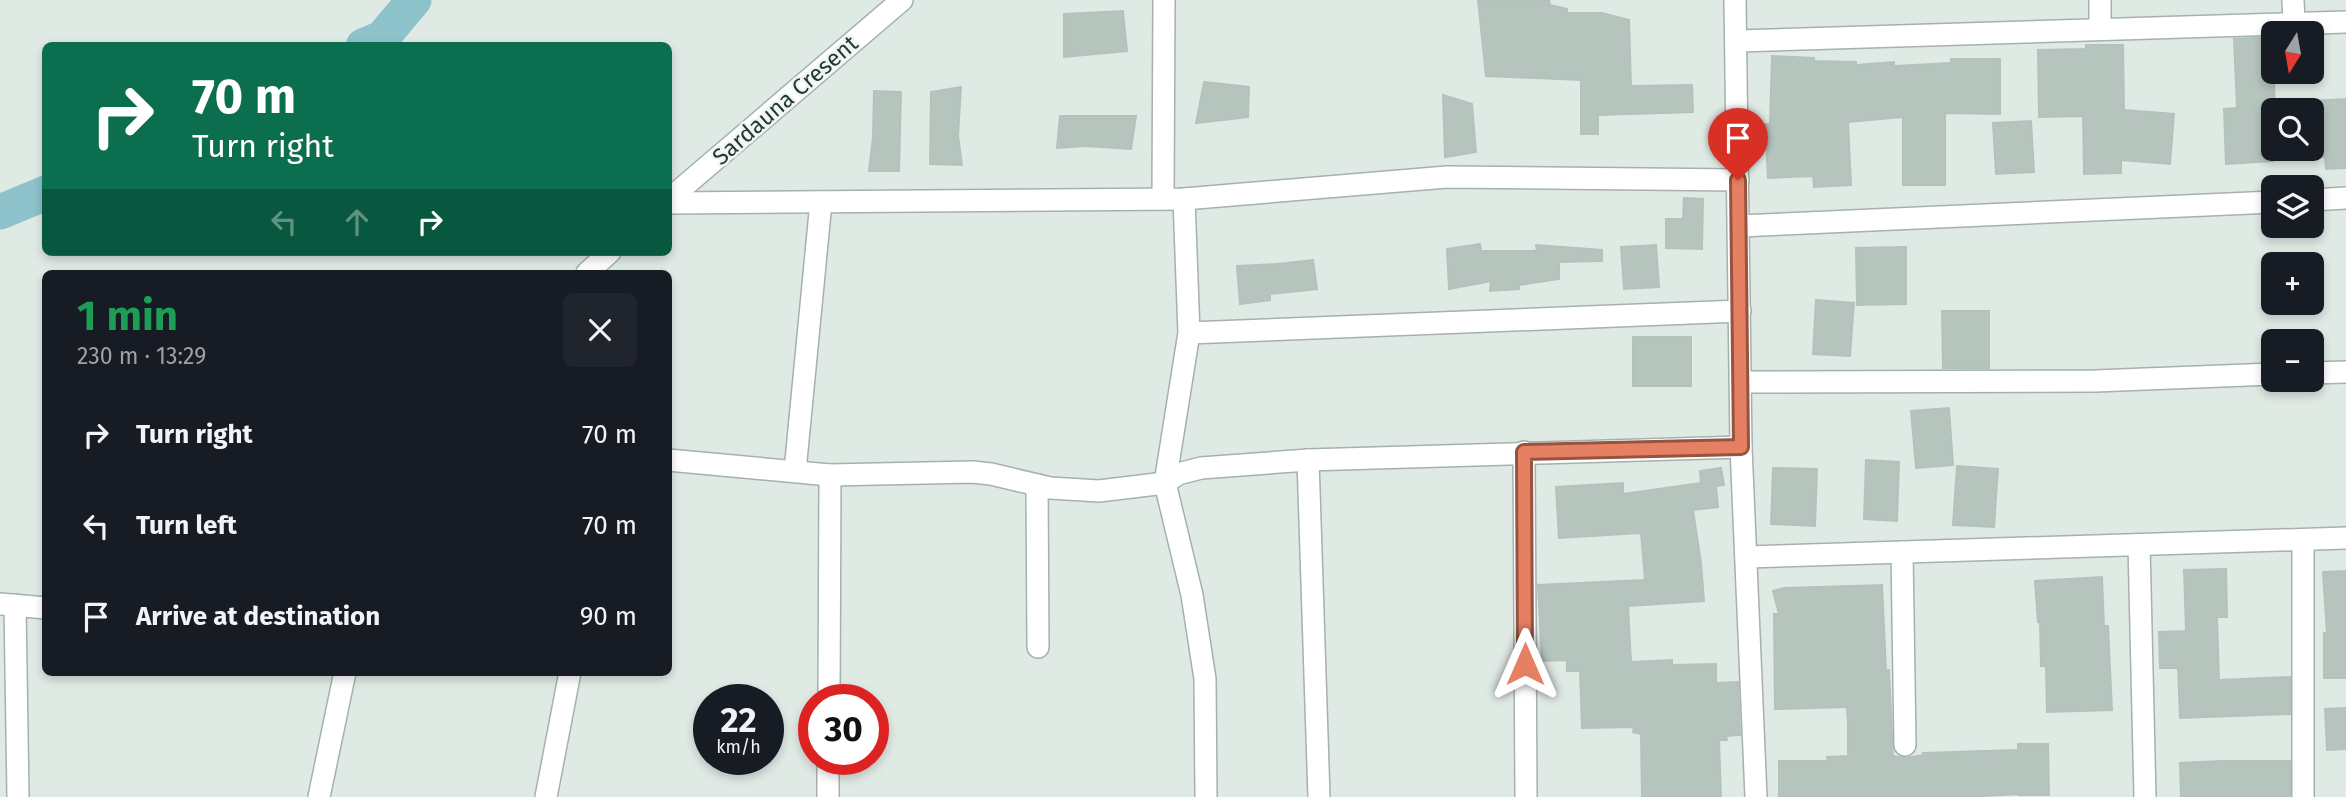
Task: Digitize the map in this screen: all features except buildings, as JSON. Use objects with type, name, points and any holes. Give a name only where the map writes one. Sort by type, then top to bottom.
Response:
[{"type":"street","name":"Sardauna Cresent","points":[[672,199],[902,0]]},
{"type":"street","points":[[1163,199],[1164,0]]},
{"type":"street","points":[[1735,0],[1741,447],[1756,797]]},
{"type":"street","points":[[2100,0],[2100,29]]},
{"type":"street","points":[[2293,0],[2294,21]]},
{"type":"street","points":[[2324,22],[2346,22]]},
{"type":"street","points":[[1737,41],[2261,24]]},
{"type":"street","points":[[672,202],[1184,199],[1447,177],[1738,180]]},
{"type":"street","points":[[2324,199],[2346,198]]},
{"type":"street","points":[[1184,199],[1189,333],[1165,483],[1192,595],[1205,679],[1206,797]]},
{"type":"street","points":[[795,471],[821,202]]},
{"type":"street","points":[[1738,226],[2261,203]]},
{"type":"street","points":[[590,270],[606,256]]},
{"type":"street","points":[[1189,333],[1740,311]]},
{"type":"street","points":[[2324,373],[2346,372]]},
{"type":"street","points":[[1741,382],[2095,381],[2261,374]]},
{"type":"street","points":[[672,460],[830,475],[972,472],[1037,485],[1098,491],[1165,483],[1178,474],[1201,468],[1308,460],[1741,447]]},
{"type":"street","points":[[1524,452],[1526,797]]},
{"type":"street","points":[[1308,460],[1319,797]]},
{"type":"street","points":[[829,684],[830,475]]},
{"type":"street","points":[[1037,485],[1038,647]]},
{"type":"street","points":[[1746,557],[2346,538]]},
{"type":"street","points":[[2303,540],[2303,797]]},
{"type":"street","points":[[2139,545],[2145,797]]},
{"type":"street","points":[[1902,552],[1906,745]]},
{"type":"street","points":[[18,797],[8,605],[42,608]]},
{"type":"street","points":[[319,797],[344,676]]},
{"type":"street","points":[[545,797],[569,676]]},
{"type":"street","points":[[828,775],[828,797]]},
{"type":"waterway","points":[[372,42],[382,38],[414,0]]},
{"type":"waterway","points":[[0,212],[42,195]]},
{"type":"route","points":[[1525,664],[1524,452],[1741,447],[1738,180]]}]
